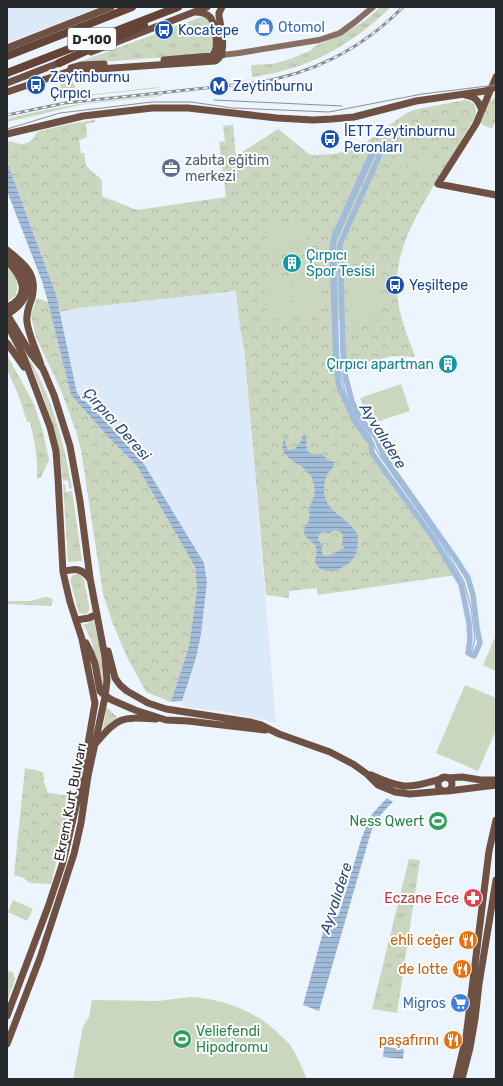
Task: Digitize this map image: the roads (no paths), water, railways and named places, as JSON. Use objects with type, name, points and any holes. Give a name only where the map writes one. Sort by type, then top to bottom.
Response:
[{"type":"highway","name":"D-100","points":[[7,56],[132,7]]},
{"type":"highway","name":"D-100","points":[[7,72],[175,8]]},
{"type":"highway","points":[[59,63],[148,23],[175,8]]},
{"type":"main road","points":[[7,48],[111,7]]},
{"type":"main road","points":[[7,83],[111,45],[207,7]]},
{"type":"main road","points":[[7,92],[70,71],[125,66],[210,62],[220,59],[223,45],[219,12],[222,7]]},
{"type":"main road","points":[[7,88],[82,65],[132,63],[239,54],[319,40],[340,33],[372,7]]},
{"type":"main road","points":[[195,12],[203,12],[212,20],[216,46],[215,52],[212,56]]},
{"type":"main road","points":[[496,77],[493,88],[476,124],[438,184],[496,196]]},
{"type":"main road","points":[[7,134],[83,116],[152,108],[188,108],[277,118],[313,120],[354,117],[416,102],[493,88]]},
{"type":"main road","points":[[464,94],[474,96],[478,100],[482,110]]},
{"type":"main road","points":[[7,250],[26,266],[31,274],[33,290],[26,320],[43,369],[54,395],[70,446],[80,501],[90,578],[100,628],[108,650],[115,678],[123,688],[140,699],[166,709],[261,725],[271,731],[330,752],[353,764],[367,774],[378,785],[395,792],[410,794],[446,791],[496,780]]},
{"type":"main road","points":[[7,256],[24,273],[28,284],[26,293],[21,303],[7,314],[31,354],[43,369]]},
{"type":"main road","points":[[7,261],[17,271],[22,283],[22,289],[18,299],[7,307]]},
{"type":"main road","points":[[7,324],[23,355],[36,386],[50,427],[56,451],[63,572],[82,639],[91,653],[99,689],[105,696],[135,710],[166,720]]},
{"type":"main road","points":[[7,343],[36,386]]},
{"type":"main road","points":[[63,572],[76,569],[81,570],[90,578]]},
{"type":"main road","points":[[76,620],[89,618],[97,614]]},
{"type":"main road","name":"Ekrem Kurt Bulvarı","points":[[7,1044],[40,958],[62,889],[69,872],[81,823],[88,776],[107,680],[100,628]]},
{"type":"main road","name":"Ekrem Kurt Bulvarı","points":[[7,1016],[48,907],[63,862],[81,785],[95,703],[82,639]]},
{"type":"main road","points":[[135,710],[134,706],[136,701],[140,699]]},
{"type":"main road","points":[[95,745],[110,727],[120,720],[128,718],[188,721],[271,731]]},
{"type":"main road","points":[[367,774],[390,783],[404,786],[414,786],[444,778],[462,777],[482,783],[496,785]]},
{"type":"main road","points":[[482,783],[496,776]]},
{"type":"main road","points":[[444,778],[438,785],[440,789],[446,791]]},
{"type":"main road","points":[[444,778],[451,780],[452,785],[446,791]]},
{"type":"main road","points":[[482,783],[496,791]]},
{"type":"main road","points":[[456,1079],[466,1038],[489,852],[496,820]]},
{"type":"main road","points":[[462,1079],[474,1027],[479,984],[496,880]]},
{"type":"water","points":[[7,162],[56,295],[77,393],[107,423],[144,464],[204,563],[207,582],[201,634],[196,658],[182,701],[171,702],[189,646],[197,589],[195,567],[137,466],[111,440],[71,395],[42,281],[7,191]]},
{"type":"water","points":[[304,433],[309,453],[322,454],[334,463],[325,482],[325,497],[334,511],[353,527],[357,534],[358,542],[356,553],[349,563],[337,570],[324,570],[315,562],[317,551],[316,547],[305,535],[304,530],[309,520],[309,508],[313,500],[315,488],[311,476],[307,471],[285,454],[283,449],[283,442],[287,434],[285,443],[288,450],[291,450],[294,449],[300,442]],"holes":[[[336,530],[343,535],[342,543],[344,548],[331,555],[325,556],[322,553],[322,545],[318,540],[318,536],[322,532],[329,533]]]},
{"type":"water","points":[[387,798],[393,802],[380,816],[371,832],[319,1011],[303,1005],[325,925],[326,915],[339,914],[362,837],[368,822],[372,814]]},
{"type":"water","points":[[384,1047],[404,1049],[403,1059],[383,1057]]},
{"type":"waterway","name":"Ayvalıdere","points":[[382,146],[378,159],[340,244],[345,375],[357,413],[376,437],[383,454],[394,471],[468,578],[473,595],[480,643],[474,656],[468,653],[470,639],[469,623],[461,584],[434,539],[372,453],[371,443],[354,420],[339,386],[336,363],[332,249],[334,237],[374,148],[382,146]]},
{"type":"waterway","name":"Ayvalıdere","points":[[378,147],[335,244],[339,366],[345,392],[358,421],[370,436],[378,453],[442,544],[464,582],[471,608],[475,639],[471,654]]},
{"type":"tram line","points":[[7,129],[60,113],[152,102],[191,102],[233,108],[329,112],[422,94],[496,85]]},
{"type":"tram line","points":[[214,100],[342,106]]},
{"type":"railway","points":[[7,115],[65,103],[252,83],[294,74],[314,67],[352,48],[370,36],[403,7]]},
{"type":"place","name":"Otomol","points":[[264,27]]},
{"type":"place","name":"Kocatepe","points":[[164,30]]},
{"type":"place","name":"Zeytinburnu Çırpıcı","points":[[36,85]]},
{"type":"place","name":"Zeytinburnu","points":[[219,86]]},
{"type":"place","name":"İETT Zeytinburnu Peronları","points":[[330,139]]},
{"type":"place","name":"zabıta eğitim merkezi","points":[[171,168]]},
{"type":"place","name":"Çırpıcı Spor Tesisi","points":[[292,263]]},
{"type":"place","name":"Yeşiltepe","points":[[395,285]]},
{"type":"place","name":"Çırpıcı apartman","points":[[448,364]]},
{"type":"place","name":"Ness Qwert","points":[[438,821]]},
{"type":"place","name":"Eczane Ece","points":[[473,898]]},
{"type":"place","name":"ehli ceğer","points":[[468,940]]},
{"type":"place","name":"de lotte","points":[[462,969]]},
{"type":"place","name":"Migros","points":[[460,1003]]},
{"type":"place","name":"Veliefendi Hipodromu","points":[[182,1039]]},
{"type":"place","name":"paşafırını","points":[[453,1040]]},
{"type":"water label","name":"Çırpıcı Deresi","points":[[117,424]]}]
